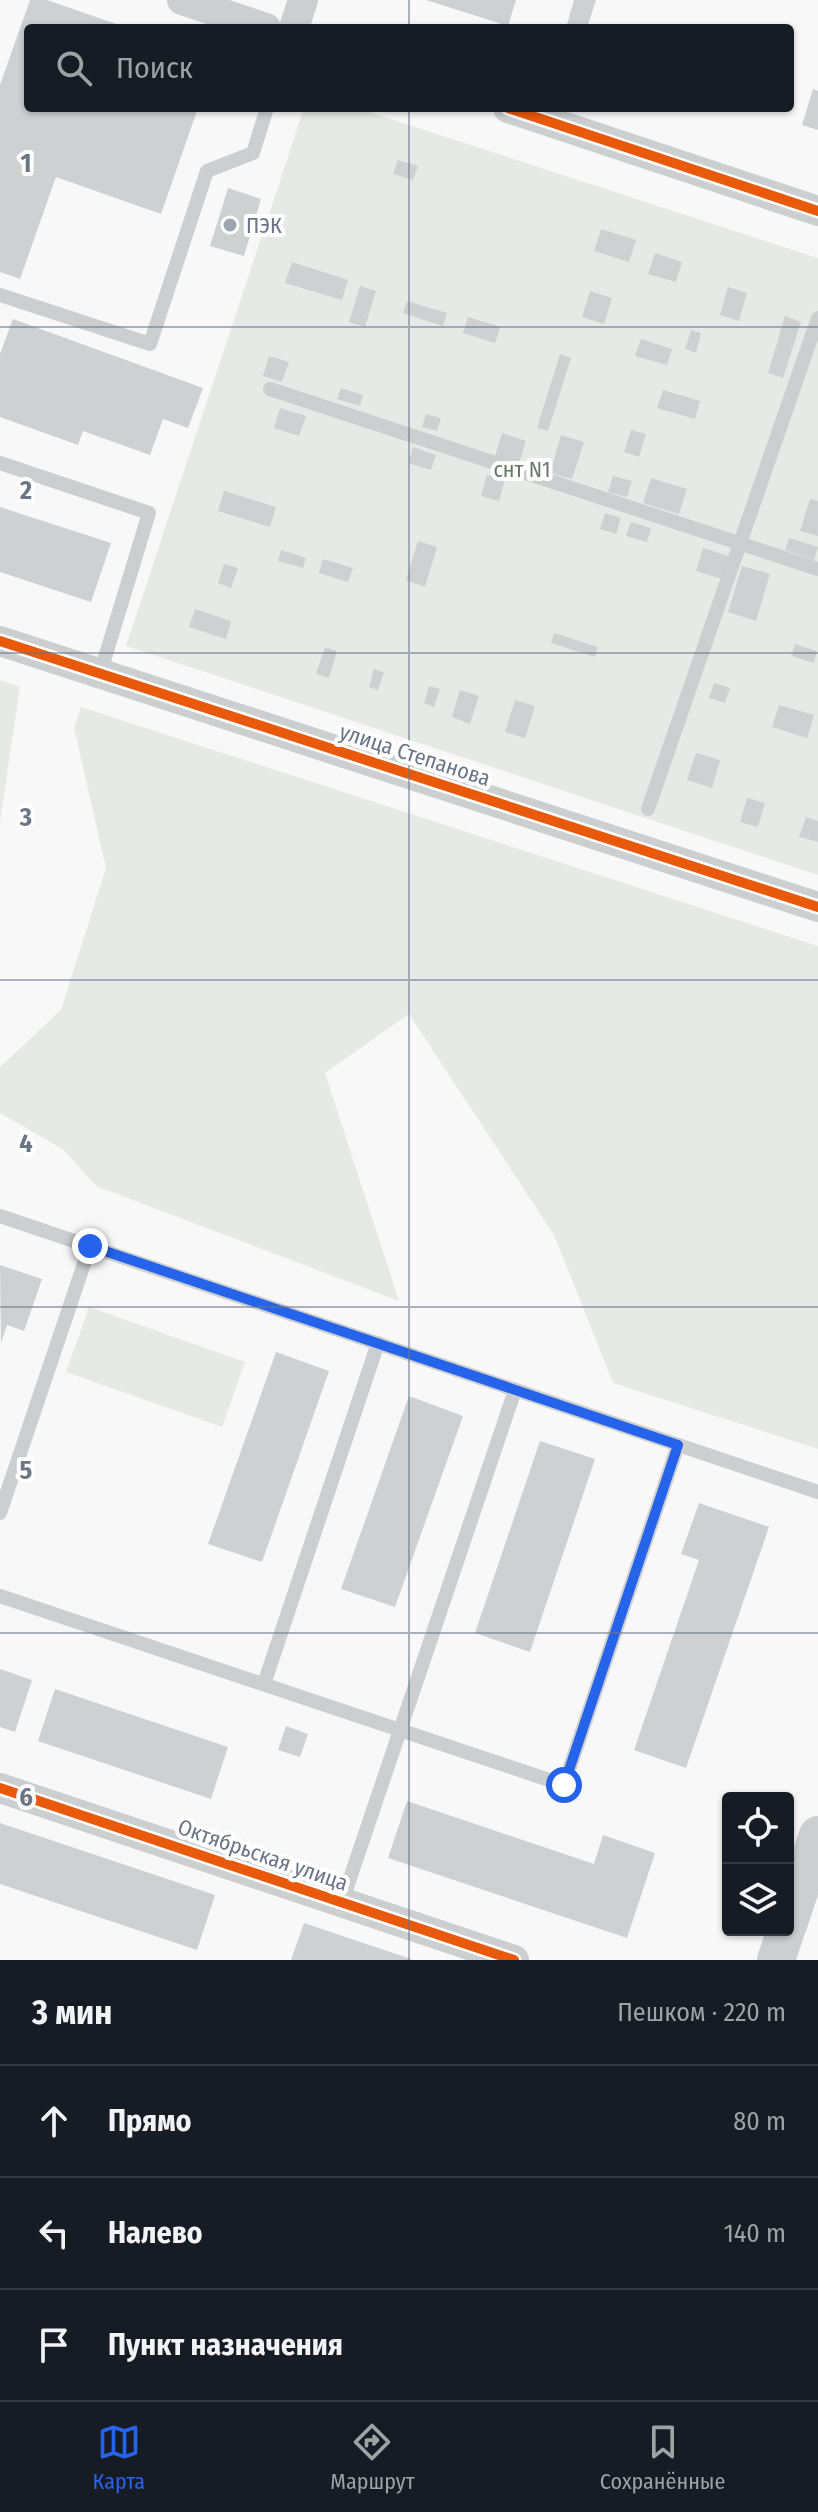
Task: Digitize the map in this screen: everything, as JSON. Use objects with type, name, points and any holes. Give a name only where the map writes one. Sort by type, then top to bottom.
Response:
[{"type":"street","points":[[182,0],[254,24]]},
{"type":"street","points":[[295,24],[303,0]]},
{"type":"street","points":[[520,112],[818,211]]},
{"type":"street","name":"улица Степанова","points":[[0,641],[818,907]]},
{"type":"street","name":"Октябрьская улица","points":[[0,1788],[508,1959]]},
{"type":"street","points":[[794,1906],[818,1835]]},
{"type":"street","points":[[776,1960],[784,1936]]},
{"type":"lane","points":[[0,295],[150,344],[207,171],[253,153],[266,112]]},
{"type":"lane","points":[[648,809],[818,318]]},
{"type":"lane","points":[[270,389],[818,569]]},
{"type":"lane","points":[[0,463],[149,513],[100,674]]},
{"type":"lane","points":[[0,1216],[818,1492]]},
{"type":"lane","points":[[0,1513],[90,1246]]},
{"type":"lane","points":[[264,1684],[378,1343]]},
{"type":"lane","points":[[342,1902],[515,1390]]},
{"type":"lane","points":[[0,1596],[564,1785],[678,1445]]},
{"type":"green space","name":"снт N1","points":[[303,112],[369,112],[818,258],[818,875],[126,646]]},
{"type":"green space","points":[[0,680],[20,687],[0,822]]},
{"type":"green space","points":[[81,707],[818,946],[818,1449],[613,1383],[554,1235],[409,1014],[325,1073],[399,1301],[96,1186],[64,1150],[0,1113],[0,1067],[61,1010],[106,868],[74,728]]},
{"type":"green space","points":[[89,1307],[245,1362],[222,1427],[66,1372]]},
{"type":"building","points":[[30,0],[47,0],[116,24],[24,24],[24,112],[197,112],[161,214],[56,177],[20,279],[0,272],[0,85]]},
{"type":"building","points":[[426,0],[516,0],[509,24]]},
{"type":"building","points":[[574,0],[596,0],[588,24],[567,24]]},
{"type":"building","points":[[813,89],[818,91],[818,130],[802,125]]},
{"type":"building","points":[[398,160],[418,166],[413,180],[393,174]]},
{"type":"building","points":[[228,188],[261,199],[244,256],[210,246]]},
{"type":"building","points":[[601,229],[636,240],[629,262],[594,251]]},
{"type":"building","points":[[655,253],[682,262],[676,282],[648,274]]},
{"type":"building","points":[[292,262],[348,280],[342,300],[285,283]]},
{"type":"building","points":[[360,286],[376,291],[365,327],[349,322]]},
{"type":"building","points":[[728,287],[747,293],[739,321],[720,315]]},
{"type":"building","points":[[590,291],[612,298],[604,324],[582,317]]},
{"type":"building","points":[[407,301],[447,313],[443,326],[403,313]]},
{"type":"building","points":[[785,316],[801,322],[783,378],[768,373]]},
{"type":"building","points":[[468,317],[500,327],[495,343],[463,333]]},
{"type":"building","points":[[13,319],[203,388],[188,428],[163,419],[150,455],[83,431],[78,445],[0,417],[0,354]]},
{"type":"building","points":[[691,330],[701,333],[696,353],[685,349]]},
{"type":"building","points":[[641,339],[672,349],[667,365],[635,356]]},
{"type":"building","points":[[560,354],[571,358],[548,431],[537,428]]},
{"type":"building","points":[[269,356],[289,362],[282,382],[263,376]]},
{"type":"building","points":[[341,388],[363,395],[360,406],[337,399]]},
{"type":"building","points":[[663,390],[700,401],[695,419],[657,408]]},
{"type":"building","points":[[280,408],[306,416],[299,436],[274,428]]},
{"type":"building","points":[[426,414],[441,418],[437,431],[422,427]]},
{"type":"building","points":[[631,430],[646,434],[639,457],[624,452]]},
{"type":"building","points":[[502,433],[526,441],[519,463],[495,456]]},
{"type":"building","points":[[561,435],[584,442],[572,479],[550,473]]},
{"type":"building","points":[[413,447],[436,455],[431,470],[408,463]]},
{"type":"building","points":[[487,475],[505,480],[499,501],[481,496]]},
{"type":"building","points":[[613,476],[632,481],[627,497],[608,492]]},
{"type":"building","points":[[651,478],[687,489],[679,514],[643,503]]},
{"type":"building","points":[[224,491],[276,507],[270,527],[218,511]]},
{"type":"building","points":[[810,499],[818,501],[818,536],[800,531]]},
{"type":"building","points":[[0,507],[111,543],[91,602],[0,572]]},
{"type":"building","points":[[605,513],[621,518],[616,534],[600,529]]},
{"type":"building","points":[[631,522],[651,528],[647,542],[626,536]]},
{"type":"building","points":[[789,538],[818,547],[814,560],[785,550]]},
{"type":"building","points":[[418,541],[437,547],[425,587],[406,580]]},
{"type":"building","points":[[703,548],[729,556],[722,579],[696,571]]},
{"type":"building","points":[[281,550],[306,558],[303,568],[278,561]]},
{"type":"building","points":[[323,559],[353,568],[348,582],[319,573]]},
{"type":"building","points":[[224,564],[238,568],[231,588],[218,583]]},
{"type":"building","points":[[742,566],[770,574],[756,621],[728,612]]},
{"type":"building","points":[[195,609],[231,621],[226,639],[189,627]]},
{"type":"building","points":[[554,633],[598,647],[595,657],[551,643]]},
{"type":"building","points":[[795,644],[817,651],[814,663],[791,656]]},
{"type":"building","points":[[325,647],[337,651],[329,678],[316,674]]},
{"type":"building","points":[[374,669],[384,672],[378,690],[369,687]]},
{"type":"building","points":[[714,683],[730,688],[725,703],[709,698]]},
{"type":"building","points":[[429,686],[440,689],[434,707],[424,703]]},
{"type":"building","points":[[460,690],[479,696],[470,724],[452,717]]},
{"type":"building","points":[[515,700],[535,706],[525,738],[505,732]]},
{"type":"building","points":[[779,705],[814,715],[807,738],[772,727]]},
{"type":"building","points":[[696,753],[720,760],[712,788],[687,780]]},
{"type":"building","points":[[747,798],[765,803],[758,827],[740,822]]},
{"type":"building","points":[[806,817],[818,821],[818,842],[799,837]]},
{"type":"building","points":[[0,1265],[42,1279],[24,1331],[7,1325],[1,1343]]},
{"type":"building","points":[[276,1352],[329,1371],[262,1562],[208,1544]]},
{"type":"building","points":[[409,1396],[463,1416],[395,1607],[341,1589]]},
{"type":"building","points":[[540,1441],[595,1459],[530,1652],[475,1633]]},
{"type":"building","points":[[699,1503],[769,1527],[686,1768],[634,1750],[699,1560],[681,1554]]},
{"type":"building","points":[[0,1669],[32,1680],[15,1732],[0,1727]]},
{"type":"building","points":[[55,1689],[228,1747],[211,1799],[38,1741]]},
{"type":"building","points":[[286,1726],[308,1734],[300,1757],[278,1750]]},
{"type":"building","points":[[407,1801],[594,1864],[603,1835],[655,1853],[627,1938],[388,1858]]},
{"type":"building","points":[[0,1823],[215,1895],[197,1950],[0,1884]]},
{"type":"building","points":[[304,1923],[411,1959],[411,1960],[291,1960]]},
{"type":"cycle path","points":[[520,112],[818,211]]},
{"type":"cycle path","points":[[0,641],[818,907]]},
{"type":"cycle path","points":[[0,1788],[514,1960]]},
{"type":"place","name":"ПЭК","points":[[230,225]]},
{"type":"route","points":[[90,1246],[678,1445],[564,1785]]}]
